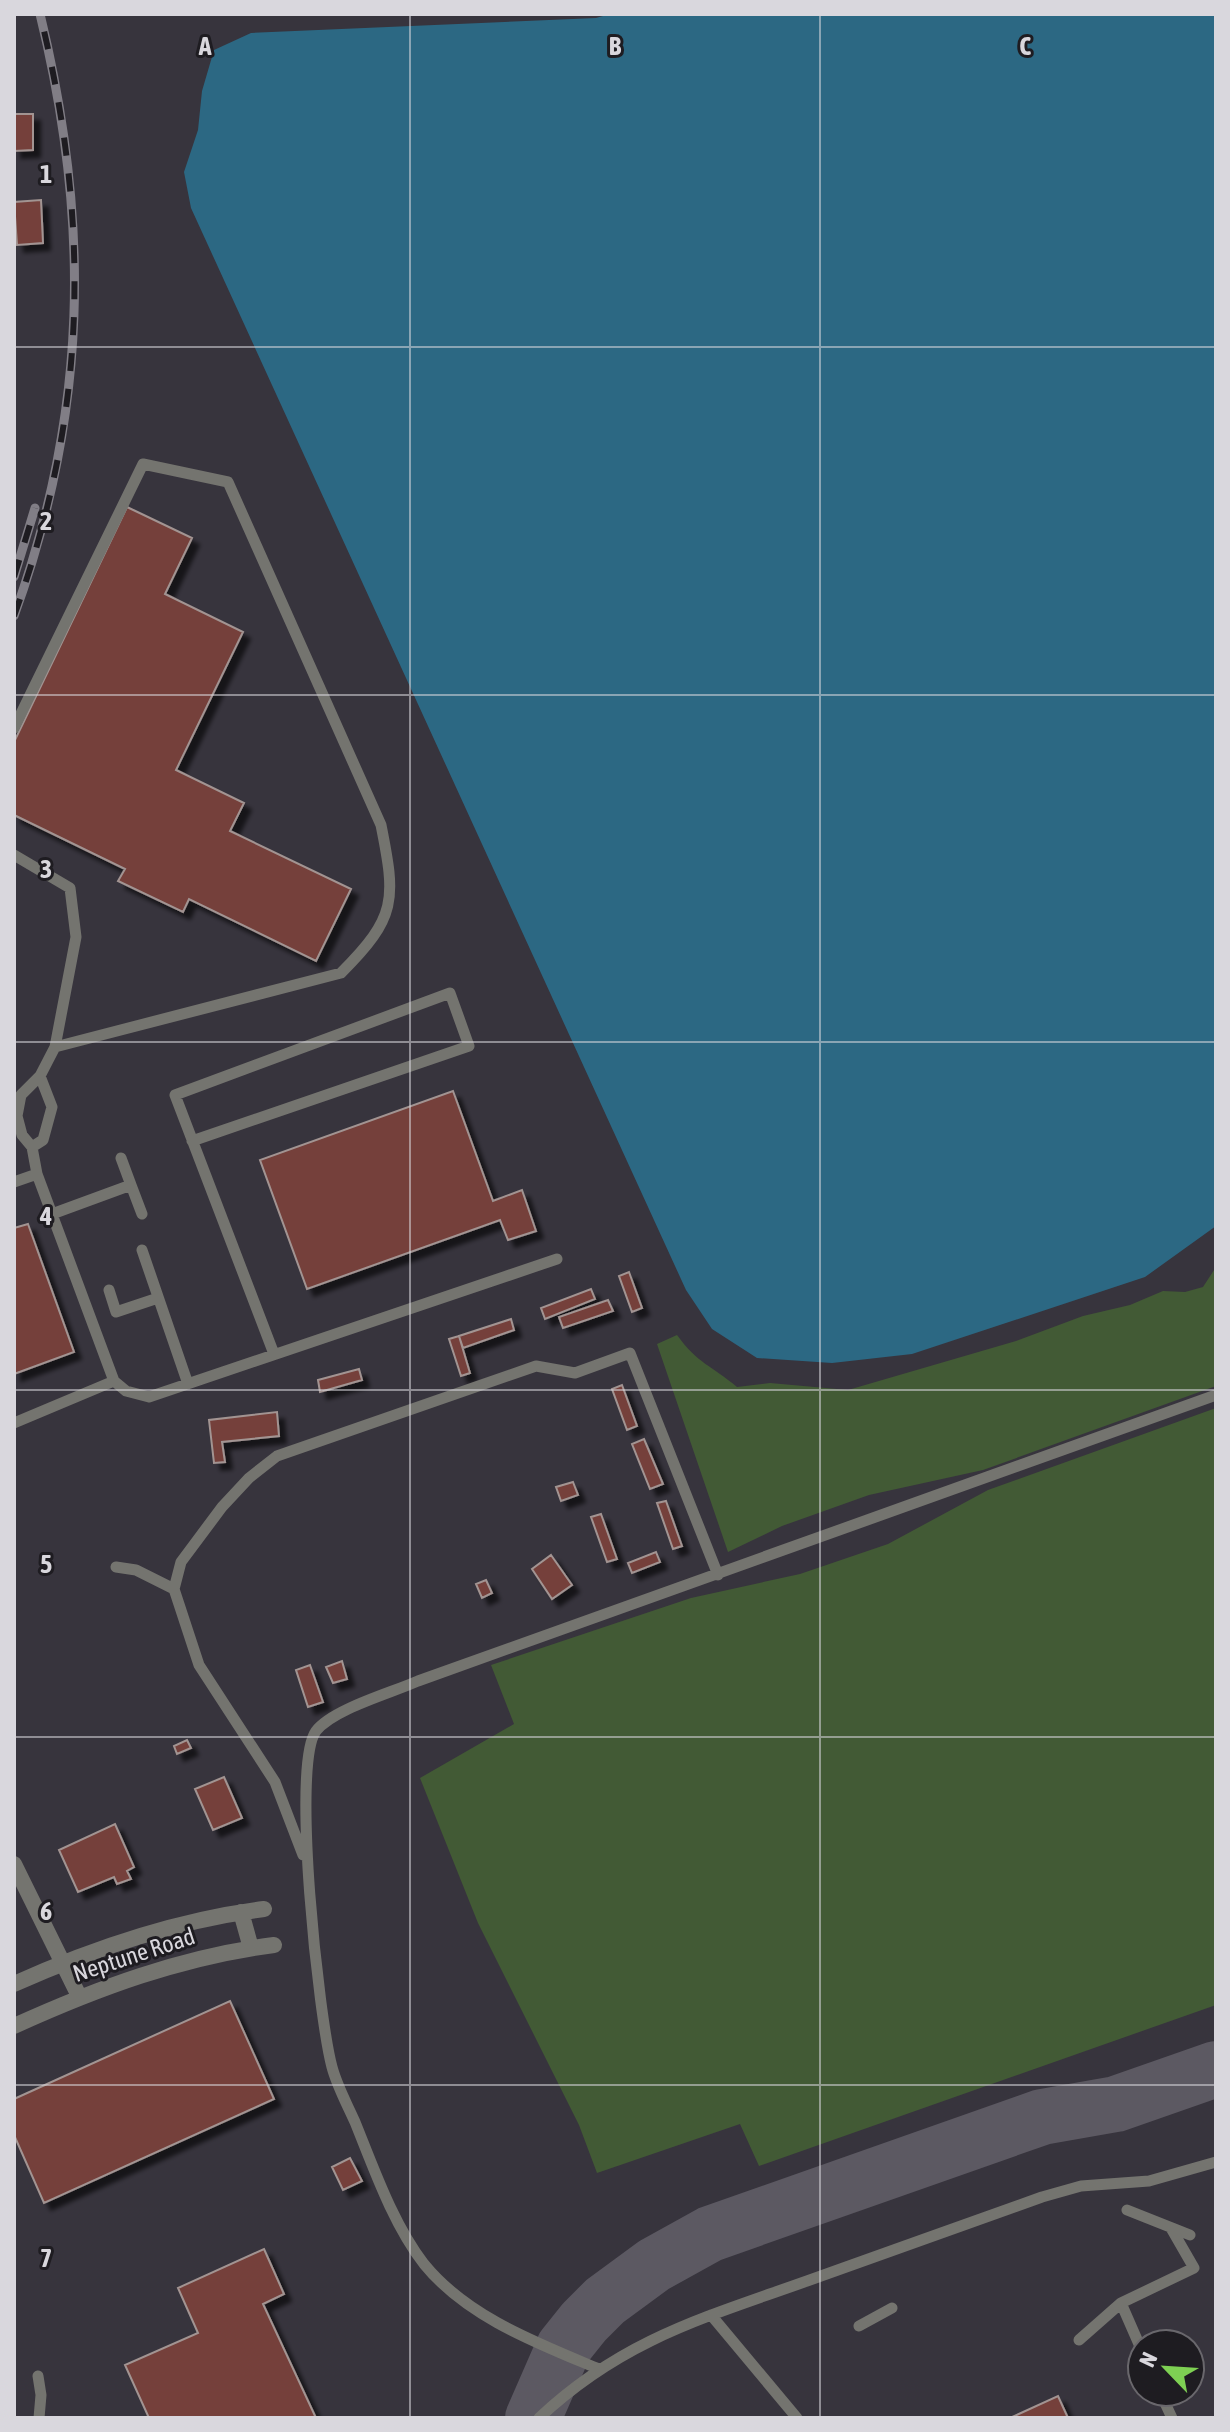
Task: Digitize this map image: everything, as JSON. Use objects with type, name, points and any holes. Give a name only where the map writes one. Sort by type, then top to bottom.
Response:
[{"type":"street","points":[[14,1864],[79,1996]]},
{"type":"street","name":"Neptune Road","points":[[14,1984],[63,1962],[137,1937],[264,1909]]},
{"type":"street","points":[[241,1912],[251,1948]]},
{"type":"street","name":"Neptune Road","points":[[14,2026],[79,1996],[155,1970],[274,1945]]},
{"type":"lane","points":[[14,728],[143,464],[228,482],[381,825],[392,880],[389,912],[367,947],[341,973],[55,1047]]},
{"type":"lane","points":[[14,855],[70,888],[76,937],[55,1047],[40,1076],[21,1095],[17,1116],[22,1135],[32,1147],[37,1174],[114,1381],[126,1391],[149,1397],[557,1259]]},
{"type":"lane","points":[[192,1141],[469,1046],[450,993],[175,1095],[192,1141],[274,1354]]},
{"type":"lane","points":[[32,1147],[43,1140],[52,1107],[40,1076]]},
{"type":"lane","points":[[121,1158],[142,1214]]},
{"type":"lane","points":[[14,1182],[37,1174]]},
{"type":"lane","points":[[52,1214],[131,1185]]},
{"type":"lane","points":[[142,1250],[188,1384]]},
{"type":"lane","points":[[109,1290],[116,1312],[158,1298]]},
{"type":"lane","points":[[310,1870],[275,1782],[199,1665],[174,1589],[181,1562],[222,1507],[249,1478],[277,1456],[536,1366],[575,1373],[630,1353],[718,1575]]},
{"type":"lane","points":[[14,1423],[114,1381]]},
{"type":"lane","points":[[599,2369],[478,2312],[442,2283],[407,2236],[332,2068],[320,1998],[304,1820],[307,1751],[311,1738],[325,1723],[418,1681],[1216,1395]]},
{"type":"lane","points":[[116,1567],[144,1573],[174,1589]]},
{"type":"lane","points":[[539,2418],[599,2369],[642,2342],[711,2315],[1042,2197],[1081,2186],[1149,2181],[1216,2162]]},
{"type":"lane","points":[[1127,2210],[1190,2235]]},
{"type":"lane","points":[[1079,2340],[1121,2303],[1194,2268],[1171,2228]]},
{"type":"lane","points":[[1121,2303],[1132,2328]]},
{"type":"lane","points":[[859,2326],[892,2308]]},
{"type":"lane","points":[[711,2315],[797,2418]]},
{"type":"lane","points":[[38,2376],[41,2395],[39,2418]]},
{"type":"green space","points":[[1216,1267],[1216,1386],[983,1470],[869,1495],[782,1526],[728,1552],[657,1344],[677,1335],[698,1358],[737,1387],[770,1383],[848,1390],[1016,1341],[1083,1316],[1130,1305],[1163,1291],[1185,1292],[1203,1287]]},
{"type":"green space","points":[[1216,1408],[1216,2005],[759,2166],[740,2124],[597,2173],[579,2125],[478,1923],[420,1778],[514,1724],[491,1665],[691,1598],[800,1574],[888,1544],[988,1490]]},
{"type":"water","points":[[610,14],[1216,14],[1216,1226],[1145,1277],[912,1354],[832,1363],[757,1358],[712,1329],[686,1290],[191,208],[184,172],[198,130],[202,91],[214,50],[251,33],[596,18]]},
{"type":"building","points":[[14,114],[33,114],[33,150],[14,151]]},
{"type":"building","points":[[41,200],[43,243],[17,245],[14,202]]},
{"type":"building","points":[[127,507],[192,538],[165,594],[243,632],[176,770],[244,803],[230,831],[351,889],[316,961],[189,899],[183,912],[118,881],[125,869],[14,815],[14,742]]},
{"type":"building","points":[[453,1091],[493,1201],[522,1190],[536,1231],[508,1240],[500,1220],[307,1289],[260,1160]]},
{"type":"building","points":[[28,1224],[74,1352],[14,1374],[14,1228]]},
{"type":"building","points":[[629,1272],[642,1308],[632,1312],[619,1276]]},
{"type":"building","points":[[591,1289],[595,1299],[545,1319],[541,1308]]},
{"type":"building","points":[[608,1300],[613,1311],[563,1328],[559,1317]]},
{"type":"building","points":[[511,1319],[514,1330],[463,1348],[459,1336]]},
{"type":"building","points":[[459,1336],[470,1373],[461,1376],[449,1339]]},
{"type":"building","points":[[359,1369],[362,1380],[320,1392],[318,1380]]},
{"type":"building","points":[[622,1385],[637,1426],[627,1430],[612,1389]]},
{"type":"building","points":[[277,1412],[279,1436],[222,1442],[225,1462],[214,1463],[209,1420]]},
{"type":"building","points":[[644,1439],[663,1484],[650,1489],[632,1444]]},
{"type":"building","points":[[573,1482],[578,1495],[561,1501],[556,1487]]},
{"type":"building","points":[[666,1501],[682,1546],[673,1549],[657,1503]]},
{"type":"building","points":[[601,1514],[617,1559],[607,1562],[591,1517]]},
{"type":"building","points":[[656,1552],[660,1562],[632,1573],[628,1563]]},
{"type":"building","points":[[551,1555],[572,1585],[552,1599],[532,1569]]},
{"type":"building","points":[[486,1580],[492,1593],[482,1598],[476,1584]]},
{"type":"building","points":[[342,1661],[347,1679],[333,1683],[326,1667]]},
{"type":"building","points":[[310,1665],[323,1702],[308,1707],[296,1670]]},
{"type":"building","points":[[187,1740],[191,1748],[177,1754],[174,1746]]},
{"type":"building","points":[[224,1777],[242,1818],[213,1830],[195,1789]]},
{"type":"building","points":[[115,1824],[134,1867],[127,1871],[131,1879],[117,1884],[114,1877],[78,1892],[59,1850]]},
{"type":"building","points":[[230,2001],[274,2099],[44,2203],[14,2135],[14,2099]]},
{"type":"building","points":[[350,2158],[362,2181],[343,2190],[332,2167]]},
{"type":"building","points":[[264,2249],[284,2294],[263,2304],[316,2418],[149,2418],[125,2365],[198,2333],[178,2288]]},
{"type":"building","points":[[1058,2396],[1068,2418],[1010,2418]]},
{"type":"taxiway","points":[[533,2418],[564,2347],[584,2322],[605,2301],[654,2265],[710,2234],[1042,2117],[1116,2104],[1216,2069]]},
{"type":"railway","points":[[14,616],[38,540],[56,465],[68,391],[74,317],[74,243],[68,168],[57,92],[40,14]]},
{"type":"railway","points":[[14,577],[35,508]]}]
